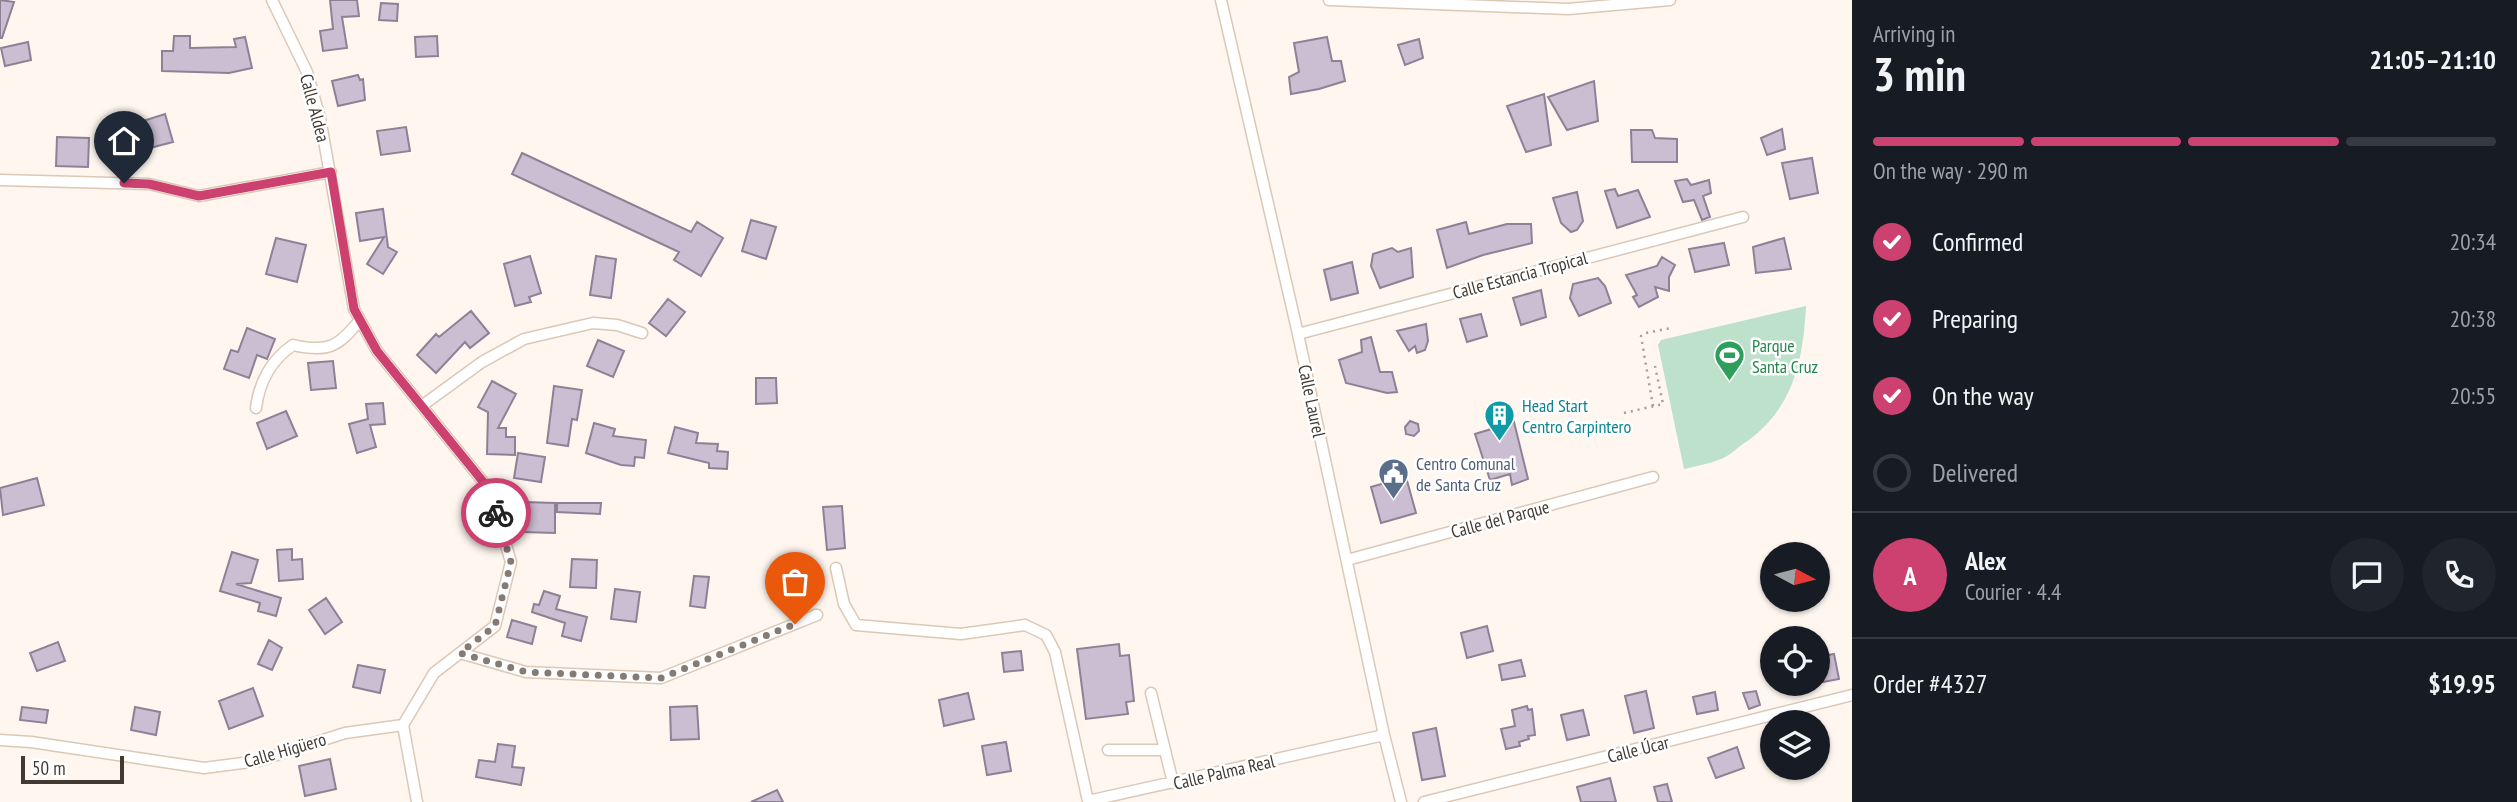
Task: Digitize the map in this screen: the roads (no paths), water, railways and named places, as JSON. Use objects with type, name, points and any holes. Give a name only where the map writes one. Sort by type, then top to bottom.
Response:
[{"type":"street","name":"Calle Aldea","points":[[271,0],[307,72],[331,172],[354,309],[377,351],[489,489],[511,562],[495,626],[434,673],[403,725]]},
{"type":"street","name":"Calle Laurel","points":[[1221,0],[1401,802]]},
{"type":"street","points":[[1329,0],[1568,9],[1670,0]]},
{"type":"street","points":[[0,180],[149,184],[199,196],[331,172]]},
{"type":"street","name":"Calle Estancia Tropical","points":[[1298,334],[1743,217]]},
{"type":"street","points":[[256,408],[259,387],[285,351],[293,345],[306,348],[330,347],[343,341],[360,320]]},
{"type":"street","points":[[423,405],[482,362],[524,339],[593,323],[617,325],[642,333]]},
{"type":"street","name":"Calle del Parque","points":[[1347,560],[1653,477]]},
{"type":"street","name":"Calle Palma Real","points":[[836,568],[844,604],[856,625],[961,634],[1025,625],[1046,635],[1055,653],[1088,801],[1384,735]]},
{"type":"street","points":[[460,653],[526,672],[661,678],[815,615]]},
{"type":"street","points":[[1151,693],[1173,783]]},
{"type":"street","name":"Calle Úcar","points":[[1424,802],[1471,796],[1852,695]]},
{"type":"street","points":[[403,725],[418,802]]},
{"type":"street","name":"Calle Higüero","points":[[0,740],[31,742],[204,768],[258,761],[345,733],[403,725]]},
{"type":"street","points":[[1108,750],[1165,750]]},
{"type":"place","name":"Parque Santa Cruz","points":[[1729,382]]},
{"type":"place","name":"Head Start Centro Carpintero","points":[[1499,442]]},
{"type":"place","name":"Centro Comunal de Santa Cruz","points":[[1393,500]]}]
